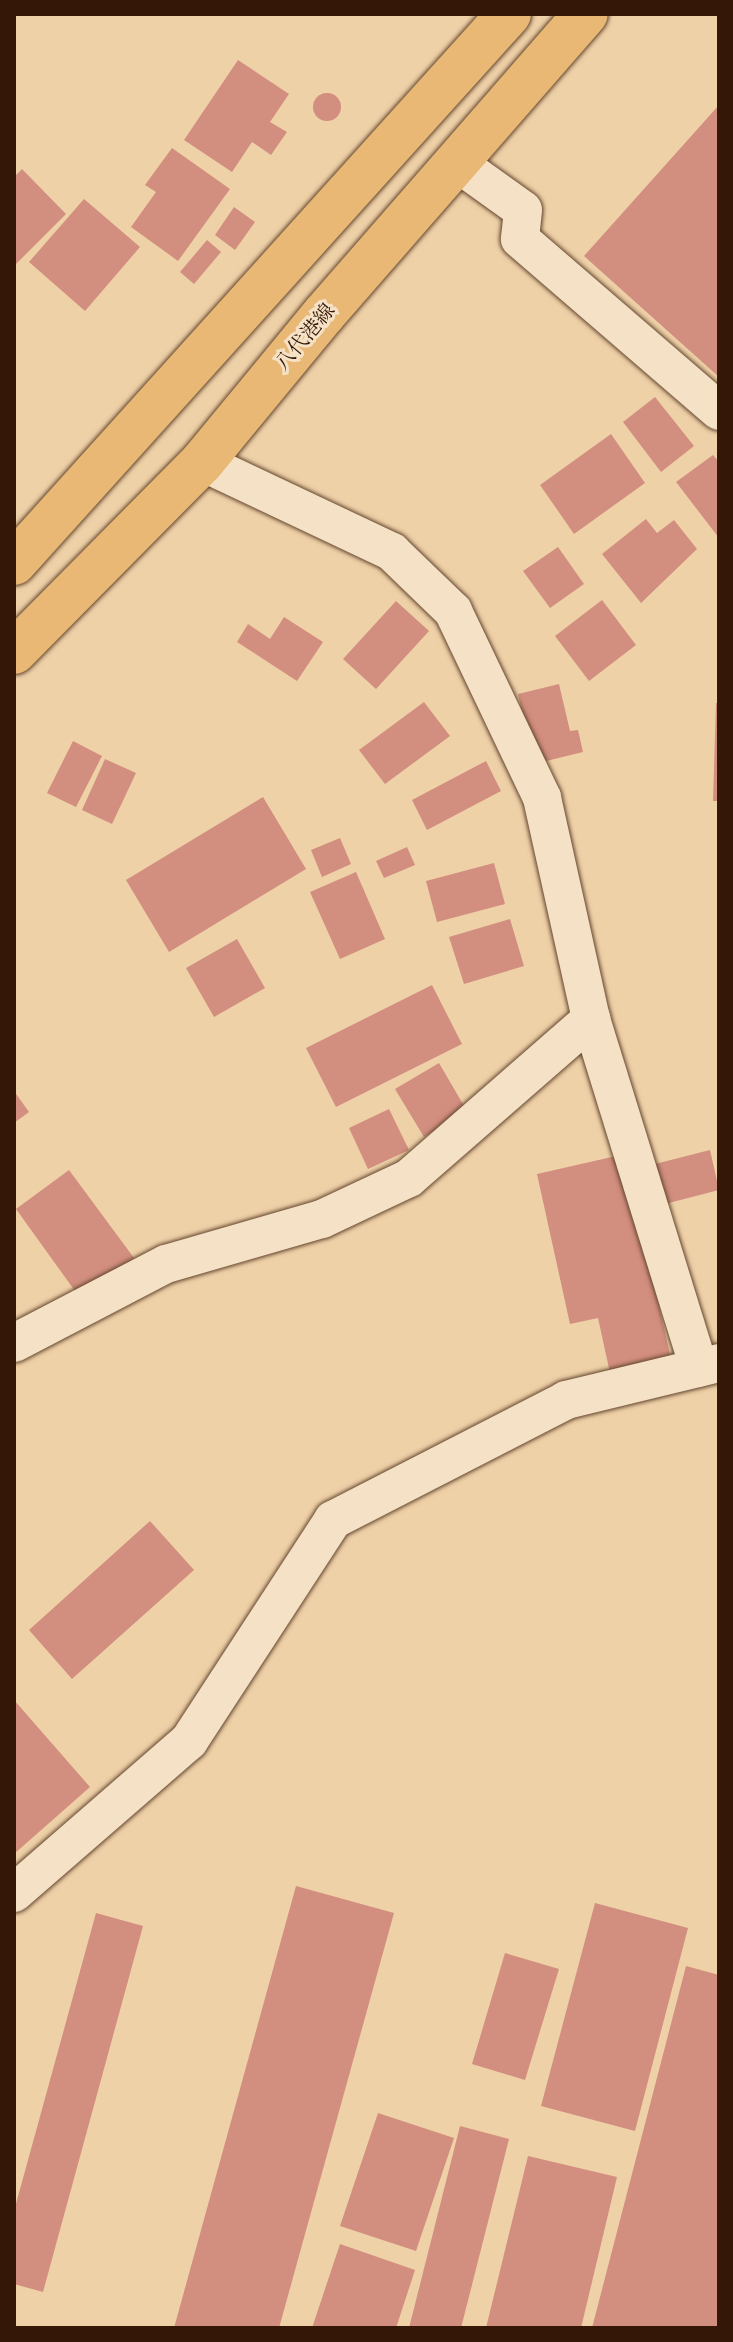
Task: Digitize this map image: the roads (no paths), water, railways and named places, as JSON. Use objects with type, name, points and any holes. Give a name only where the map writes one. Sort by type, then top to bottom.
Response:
[{"type":"main road","points":[[14,563],[509,14]]},
{"type":"main road","name":"八代港線","points":[[14,652],[202,462],[586,14]]},
{"type":"street","points":[[456,162],[523,210],[520,239],[719,411]]},
{"type":"street","points":[[14,1893],[189,1741],[333,1520],[566,1400],[709,1365],[591,1019],[542,798],[453,611],[392,552],[202,462]]},
{"type":"street","points":[[14,1343],[166,1264],[322,1219],[409,1178],[591,1019]]}]
